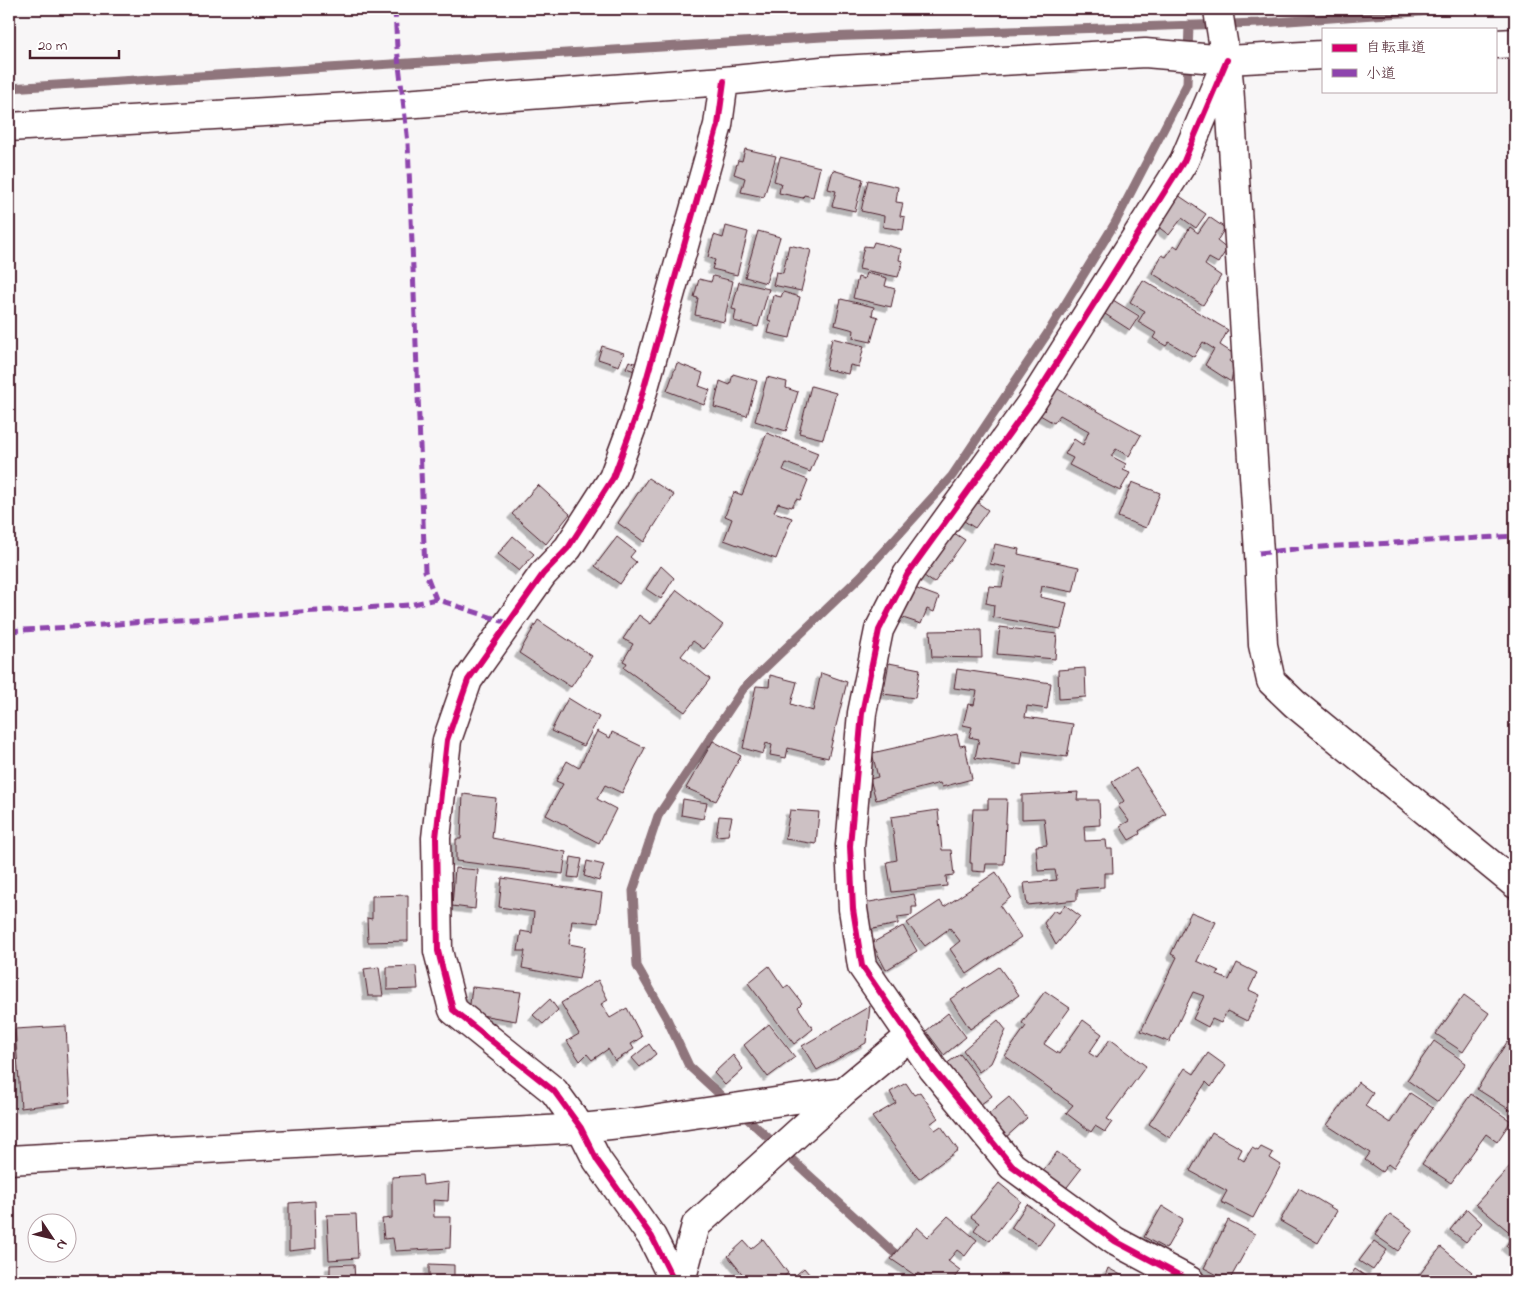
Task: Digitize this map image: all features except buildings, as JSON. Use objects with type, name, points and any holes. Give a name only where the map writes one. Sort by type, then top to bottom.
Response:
[{"type":"street","points":[[1218,9],[1224,50],[1264,645],[1270,681],[1295,704],[1515,884]]},
{"type":"street","points":[[1496,44],[1515,43]]},
{"type":"street","points":[[1190,1281],[1115,1241],[1012,1166],[933,1069],[909,1037],[862,966],[853,909],[850,846],[862,713],[879,630],[907,575],[1032,402],[1184,161],[1224,50]]},
{"type":"street","points":[[9,127],[403,104],[724,81],[822,71],[1145,53],[1224,50],[1322,55]]},
{"type":"street","points":[[674,1281],[652,1237],[597,1160],[581,1128],[554,1092],[453,1010],[438,951],[436,838],[447,740],[468,680],[543,574],[568,548],[613,478],[636,416],[718,125],[724,81]]},
{"type":"street","points":[[681,1281],[696,1225],[843,1092],[909,1037]]},
{"type":"street","points":[[9,1160],[581,1128],[639,1122],[843,1092]]},
{"type":"waterway","points":[[9,88],[822,37],[1259,23],[1459,9]]},
{"type":"waterway","points":[[729,1103],[689,1066],[667,1019],[637,966],[633,891],[658,816],[743,689],[861,576],[952,476],[1047,334],[1115,223],[1187,84],[1189,25]]},
{"type":"waterway","points":[[741,1113],[904,1260]]},
{"type":"marked path","points":[[395,9],[397,48],[408,143],[425,571],[436,599]]},
{"type":"marked path","points":[[1259,553],[1304,548],[1515,536]]},
{"type":"marked path","points":[[9,631],[409,605],[436,599],[508,623]]},
{"type":"cycle path","points":[[1190,1281],[1115,1241],[1012,1166],[933,1069],[862,966],[853,909],[850,846],[862,713],[879,630],[907,575],[1032,402],[1184,161],[1227,60]]},
{"type":"cycle path","points":[[674,1281],[652,1237],[597,1160],[581,1128],[554,1091],[453,1010],[438,951],[436,838],[447,740],[468,680],[543,574],[568,548],[613,478],[636,416],[718,125],[724,81]]}]
